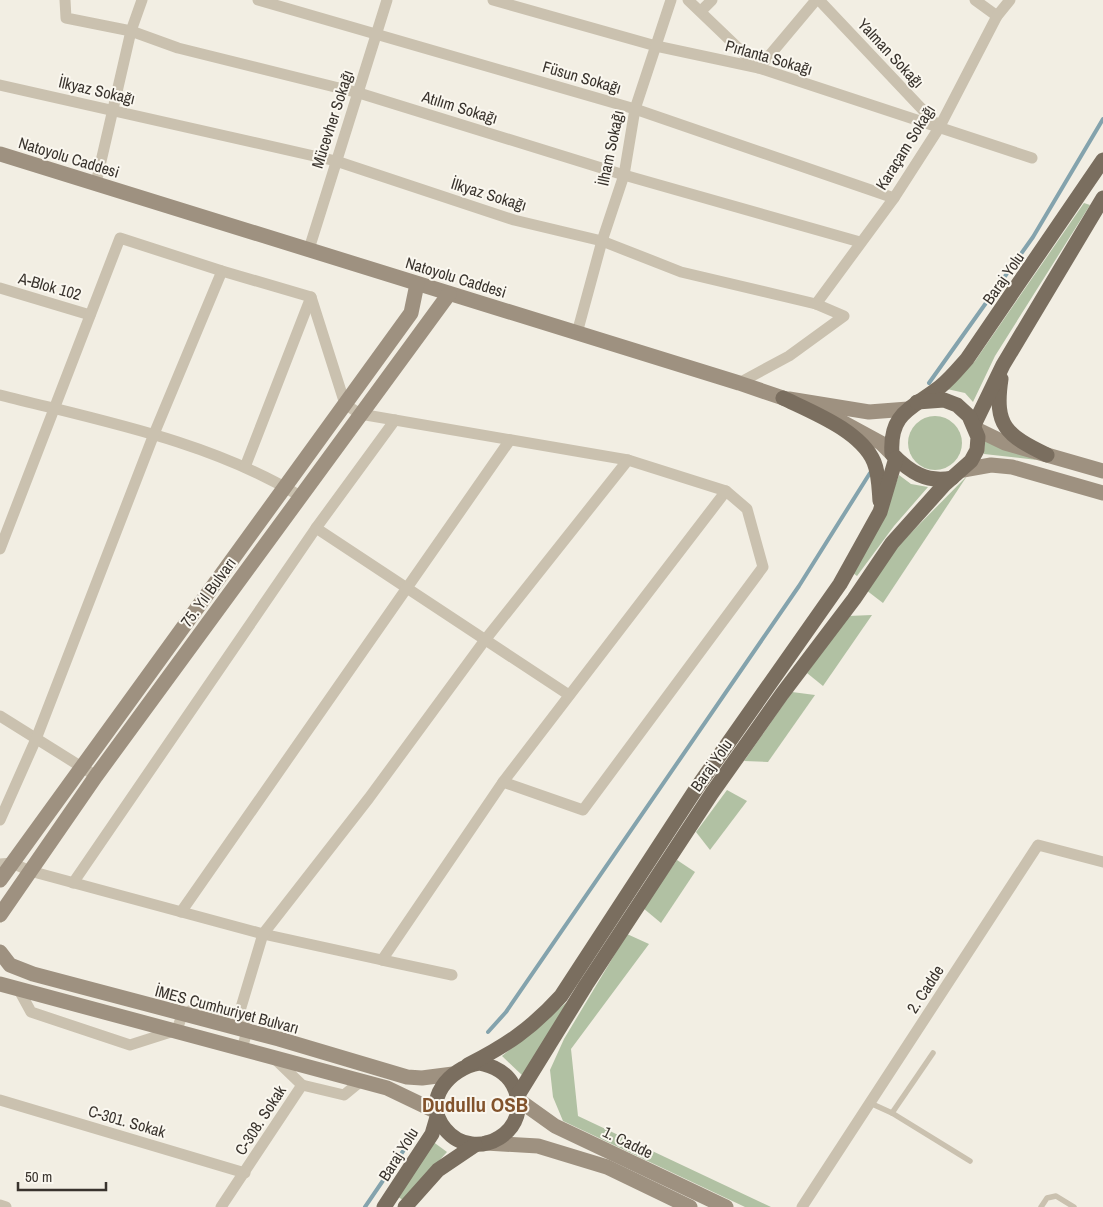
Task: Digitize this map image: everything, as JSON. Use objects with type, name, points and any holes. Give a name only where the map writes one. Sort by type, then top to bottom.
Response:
[{"type":"main road","name":"Baraj Yolu","points":[[913,406],[941,387],[968,359],[1103,160]]},
{"type":"main road","points":[[975,427],[1002,365],[1103,198]]},
{"type":"main road","points":[[1002,365],[997,403],[1004,426],[1023,443],[1047,455]]},
{"type":"main road","points":[[783,398],[831,421],[864,445],[874,462],[878,476],[880,512]]},
{"type":"main road","points":[[929,400],[950,403],[969,416],[975,427],[978,437],[977,450],[971,461],[957,474],[939,480],[922,477],[910,471],[894,456],[892,429],[900,416],[913,406],[929,400]]},
{"type":"main road","name":"Baraj Yolu","points":[[468,1065],[507,1045],[541,1018],[561,996],[684,807],[840,584],[880,512],[894,456]]},
{"type":"main road","name":"Baraj Yolu","points":[[519,1098],[586,985],[712,793],[776,702],[854,599],[892,542],[957,474]]},
{"type":"main road","points":[[405,1207],[438,1170],[480,1144],[501,1137],[510,1129],[520,1108],[519,1098],[511,1082],[502,1072],[492,1066],[480,1063],[468,1065],[453,1074],[439,1091],[436,1114],[451,1136],[462,1142],[480,1144]]},
{"type":"main road","name":"Baraj Yolu","points":[[384,1207],[432,1134],[436,1114]]},
{"type":"street","name":"Atılım Sokağı","points":[[65,0],[66,18],[131,31],[178,48],[359,93],[624,175],[860,242]]},
{"type":"street","points":[[96,183],[131,31],[142,0]]},
{"type":"street","name":"Füsun Sokağı","points":[[258,0],[375,36],[635,109],[894,198]]},
{"type":"street","name":"Mücevher Sokağı","points":[[309,249],[387,0]]},
{"type":"street","name":"Pırlanta Sokağı","points":[[493,0],[656,46],[759,68],[1032,158]]},
{"type":"street","name":"İlham Sokağı","points":[[577,333],[602,241],[624,175],[635,109],[671,0]]},
{"type":"street","points":[[688,0],[702,11],[759,68],[818,0]]},
{"type":"street","points":[[702,11],[712,0]]},
{"type":"street","name":"Yalman Sokağı","points":[[818,0],[939,128]]},
{"type":"street","points":[[975,0],[997,16]]},
{"type":"street","name":"Karaçam Sokağı","points":[[816,304],[894,198],[939,128],[997,16],[1010,0]]},
{"type":"street","name":"İlkyaz Sokağı","points":[[0,85],[336,161],[514,220],[602,241],[681,272],[816,304],[844,316],[789,356],[739,383]]},
{"type":"street","name":"Natoyolu Caddesi","points":[[0,154],[739,383],[783,398],[853,427],[881,443],[894,456]]},
{"type":"street","points":[[0,549],[120,238],[311,297]]},
{"type":"street","points":[[0,820],[36,739],[154,434],[222,271]]},
{"type":"street","name":"75. Yıl Bulvarı","points":[[0,880],[6,863],[82,767],[411,313],[417,284]]},
{"type":"street","name":"A-Blok 102","points":[[0,288],[90,315]]},
{"type":"street","name":"75. Yıl Bulvarı","points":[[0,916],[96,776],[449,294]]},
{"type":"street","points":[[311,297],[345,404],[360,414],[628,460],[726,491],[747,508],[763,567],[583,810],[503,782]]},
{"type":"street","points":[[245,467],[311,297]]},
{"type":"street","points":[[0,395],[154,434],[245,467],[300,496]]},
{"type":"street","points":[[783,398],[869,412],[913,406]]},
{"type":"street","points":[[73,883],[316,528],[396,420]]},
{"type":"street","points":[[975,427],[1005,443],[1103,471]]},
{"type":"street","points":[[180,912],[510,440]]},
{"type":"street","points":[[242,1048],[247,1031],[239,1014],[263,934],[369,798],[485,640],[628,460]]},
{"type":"street","points":[[957,474],[991,465],[1012,467],[1103,493]]},
{"type":"street","points":[[382,960],[503,782],[726,491]]},
{"type":"street","points":[[316,528],[569,696]]},
{"type":"street","points":[[0,716],[96,776]]},
{"type":"street","name":"2. Cadde","points":[[802,1207],[1038,845],[1103,862]]},
{"type":"street","points":[[6,863],[263,934],[452,975]]},
{"type":"street","name":"İMES Cumhuriyet Bulvarı","points":[[0,952],[10,965],[33,974],[247,1031],[363,1073],[436,1114]]},
{"type":"street","name":"İMES Cumhuriyet Bulvarı","points":[[0,984],[272,1056],[363,1073],[422,1078],[453,1074]]},
{"type":"street","points":[[19,990],[31,1012],[130,1045],[177,1030],[182,1015],[200,1006],[239,1014]]},
{"type":"street","name":"C-308. Sokak","points":[[220,1207],[302,1085],[272,1056]]},
{"type":"street","points":[[302,1085],[344,1095],[363,1073]]},
{"type":"street","name":"1. Cadde","points":[[519,1098],[555,1126],[726,1207]]},
{"type":"street","name":"C-301. Sokak","points":[[0,1100],[244,1173]]},
{"type":"street","name":"1. Cadde","points":[[480,1144],[538,1146],[607,1167],[690,1207]]},
{"type":"street","points":[[0,1205],[6,1207]]},
{"type":"lane","points":[[892,1113],[933,1053]]},
{"type":"lane","points":[[870,1103],[892,1113],[970,1161]]},
{"type":"lane","points":[[1041,1207],[1048,1198],[1056,1196],[1074,1207]]},
{"type":"green space","points":[[1084,203],[1090,205],[995,356],[973,402],[965,393],[947,389],[975,361]]},
{"type":"green space","points":[[935,416],[945,418],[954,424],[960,433],[962,443],[960,453],[954,462],[945,468],[935,470],[925,468],[916,462],[910,453],[908,443],[910,433],[916,424],[925,418]]},
{"type":"green space","points":[[985,439],[1037,460],[984,454]]},
{"type":"green space","points":[[899,475],[911,484],[928,487],[894,526],[857,576],[853,573],[882,521]]},
{"type":"green space","points":[[967,476],[883,603],[866,590],[896,548]]},
{"type":"green space","points":[[872,615],[823,686],[807,673],[848,616]]},
{"type":"green space","points":[[792,692],[815,695],[768,762],[744,761]]},
{"type":"green space","points":[[727,790],[747,801],[710,850],[696,832]]},
{"type":"green space","points":[[677,860],[695,872],[661,923],[643,908]]},
{"type":"green space","points":[[627,934],[649,944],[571,1049],[578,1116],[771,1207],[745,1207],[563,1121],[553,1097],[550,1070],[564,1039]]},
{"type":"green space","points":[[567,1002],[524,1077],[502,1056]]},
{"type":"green space","points":[[432,1141],[447,1152],[403,1200],[398,1197]]},
{"type":"waterway","points":[[929,383],[1033,237],[1103,119]]},
{"type":"waterway","points":[[488,1032],[506,1012],[799,586],[870,473]]},
{"type":"waterway","points":[[365,1207],[410,1141]]},
{"type":"district","name":"Dudullu OSB","points":[[475,1104]]}]
